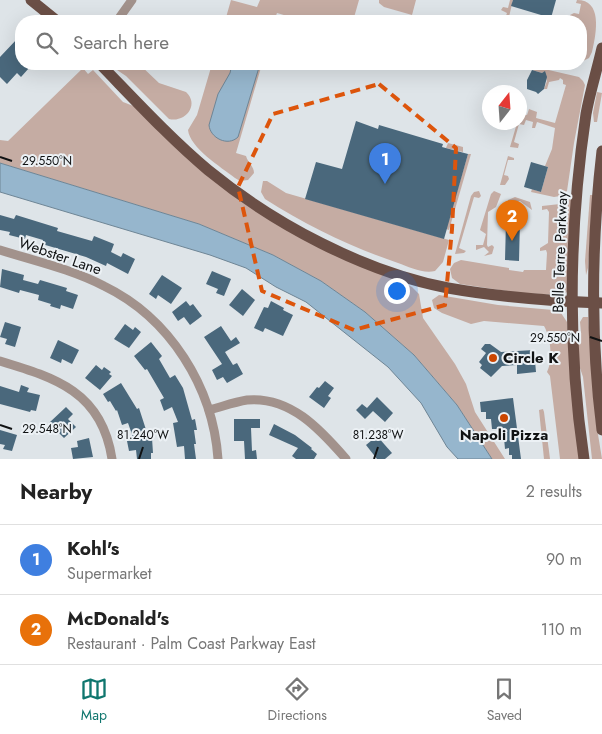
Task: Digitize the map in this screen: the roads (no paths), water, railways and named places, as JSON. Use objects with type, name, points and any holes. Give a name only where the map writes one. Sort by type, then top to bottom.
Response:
[{"type":"main road","points":[[31,0],[50,15]]},
{"type":"main road","name":"Belle Terre Parkway","points":[[584,459],[576,401],[571,302],[572,259],[587,113],[602,48]]},
{"type":"main road","points":[[106,70],[208,170],[258,207],[311,238],[368,264],[440,286],[502,297],[597,303]]},
{"type":"main road","points":[[602,151],[595,224],[597,303],[595,365],[602,430]]},
{"type":"street","points":[[121,15],[132,0]]},
{"type":"street","name":"Webster Lane","points":[[0,250],[86,277],[111,289],[134,304],[158,326],[180,351],[197,380],[209,410],[218,459]]},
{"type":"street","points":[[0,361],[48,376],[79,395],[101,424],[108,440],[112,459]]},
{"type":"street","points":[[209,410],[249,400],[261,400],[282,405],[308,420],[346,459]]},
{"type":"water","points":[[231,70],[258,70],[238,137],[234,140],[225,141],[220,140],[213,134],[209,125],[218,94]]},
{"type":"water","points":[[0,163],[199,224],[273,255],[321,281],[365,312],[414,355],[457,405],[492,459],[458,459],[447,447],[421,403],[388,367],[306,302],[276,287],[246,268],[210,255],[0,192]]},
{"type":"place","name":"Kohl's","points":[[385,184]]},
{"type":"place","name":"McDonald's","points":[[512,241]]},
{"type":"place","name":"Circle K","points":[[493,358]]},
{"type":"place","name":"Napoli Pizza","points":[[504,418]]}]
